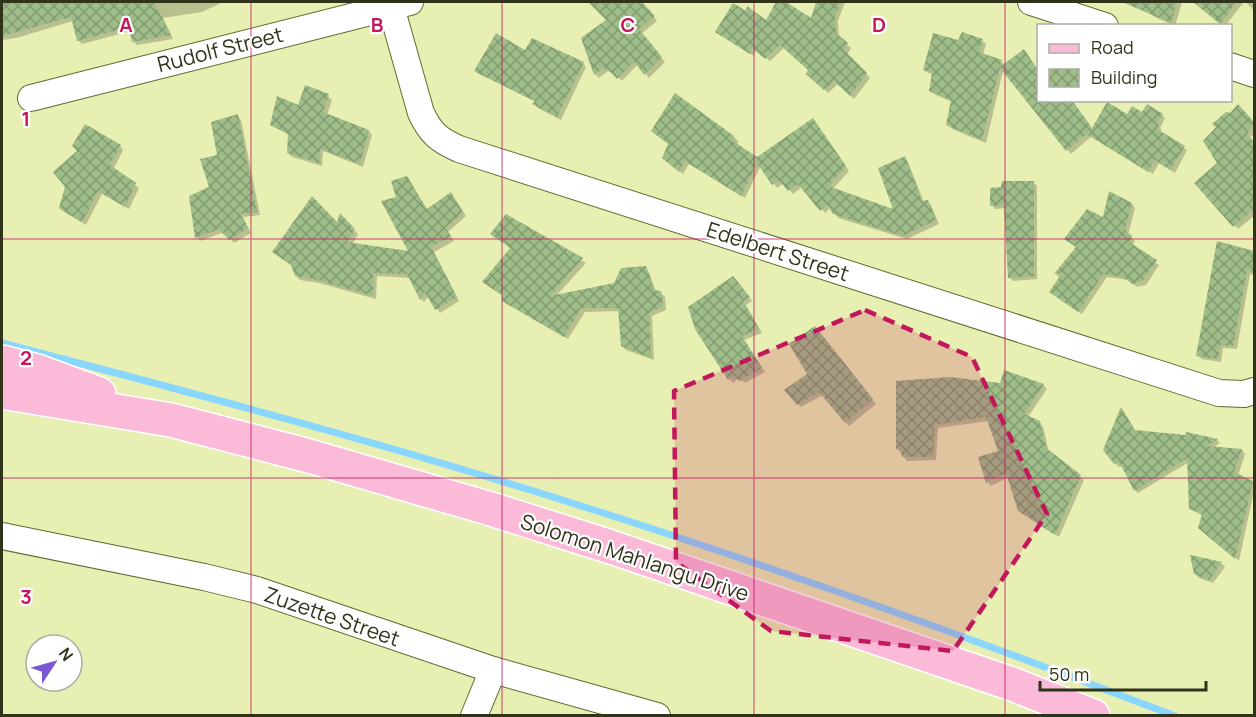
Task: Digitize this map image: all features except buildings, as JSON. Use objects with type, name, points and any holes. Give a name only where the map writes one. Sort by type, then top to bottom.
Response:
[{"type":"main road","name":"Solomon Mahlangu Drive","points":[[2,362],[37,371],[171,420]]},
{"type":"main road","name":"Solomon Mahlangu Drive","points":[[2,392],[171,420],[309,456],[611,547],[1012,684],[1093,716]]},
{"type":"street","points":[[1031,2],[1099,24]]},
{"type":"street","name":"Rudolf Street","points":[[31,98],[401,4]]},
{"type":"street","name":"Edelbert Street","points":[[401,4],[421,113],[427,125],[441,141],[459,149],[1219,393],[1244,394],[1254,391]]},
{"type":"street","points":[[1232,67],[1254,74]]},
{"type":"street","name":"Zuzette Street","points":[[2,536],[257,590],[493,670],[657,716]]},
{"type":"street","points":[[474,716],[493,670]]},
{"type":"highlighted area","points":[[865,310],[972,357],[1047,514],[953,651],[771,631],[676,562],[674,391]]},
{"type":"waterway","points":[[2,343],[375,444],[597,511],[888,609],[1175,716]]}]
